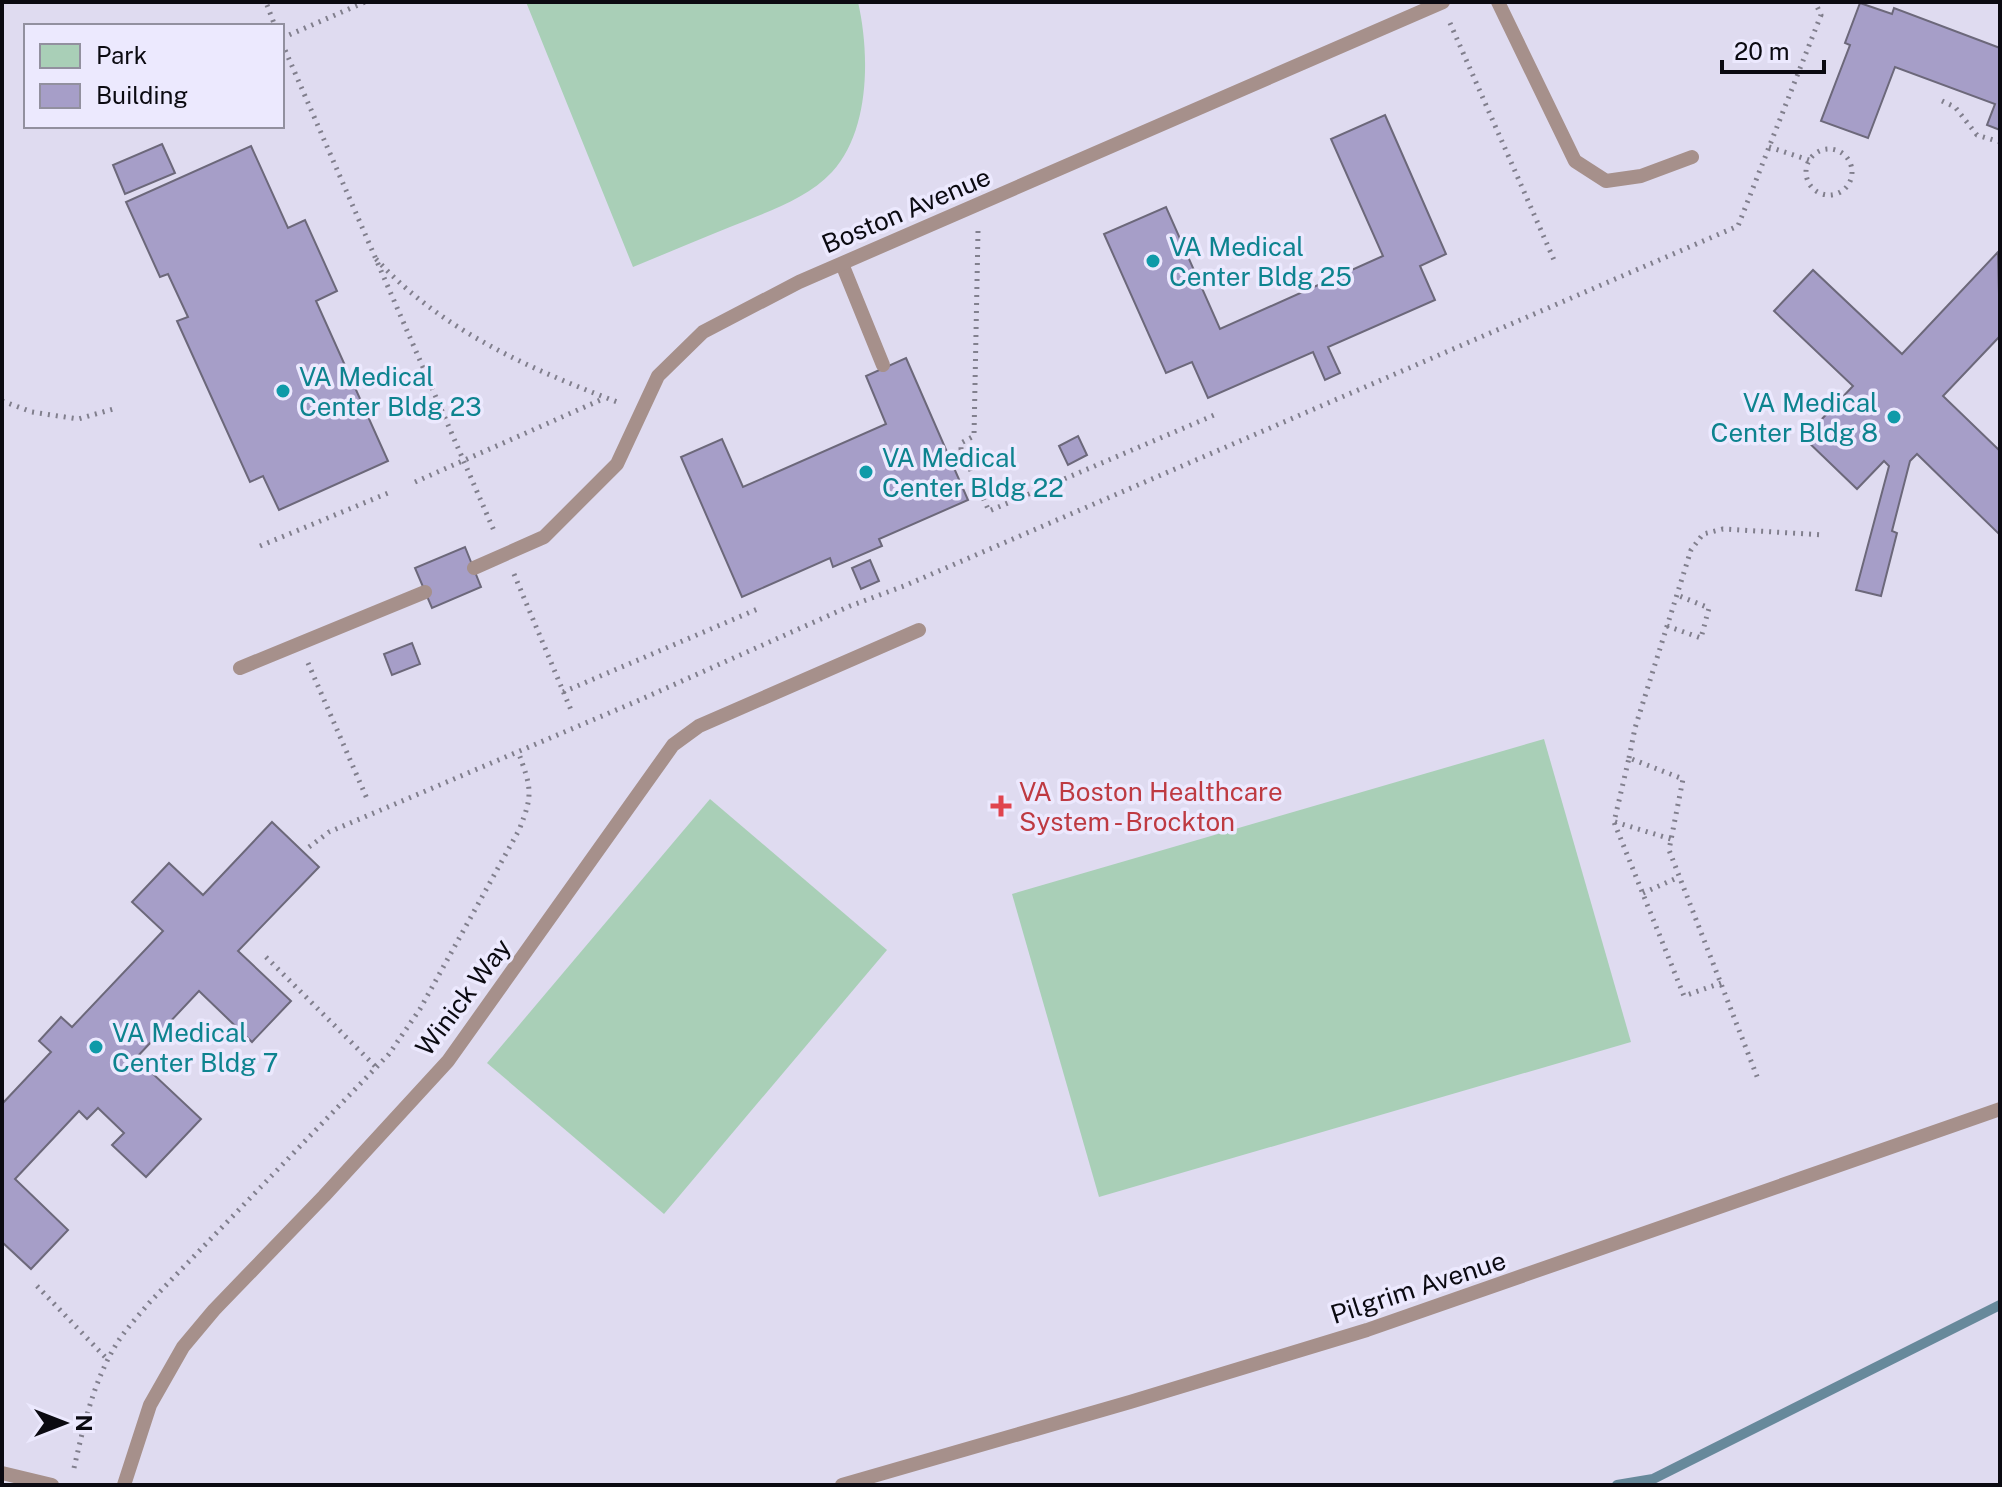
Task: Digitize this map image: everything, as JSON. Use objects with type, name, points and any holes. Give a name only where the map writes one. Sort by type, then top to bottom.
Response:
[{"type":"lane","name":"Boston Avenue","points":[[474,568],[544,537],[617,464],[658,376],[703,332],[799,282],[1443,2]]},
{"type":"lane","points":[[1498,2],[1575,161],[1606,181],[1641,176],[1692,157]]},
{"type":"lane","points":[[842,264],[883,365]]},
{"type":"lane","points":[[240,668],[425,592]]},
{"type":"lane","name":"Winick Way","points":[[124,1485],[150,1405],[183,1347],[214,1310],[448,1061],[673,745],[699,726],[919,630]]},
{"type":"lane","name":"Pilgrim Avenue","points":[[842,1485],[1367,1330],[2000,1109]]},
{"type":"lane","points":[[2,1473],[52,1485]]},
{"type":"path","points":[[284,39],[365,2]]},
{"type":"path","points":[[309,847],[329,832],[1738,226],[1821,15],[1815,2]]},
{"type":"path","points":[[267,5],[274,24]]},
{"type":"path","points":[[1450,22],[1554,260]]},
{"type":"path","points":[[284,45],[498,539]]},
{"type":"path","points":[[1942,101],[1955,107],[1977,135],[2000,142]]},
{"type":"path","points":[[1769,147],[1809,160]]},
{"type":"path","points":[[1828,149],[1843,153],[1852,172],[1847,187],[1827,195],[1813,188],[1807,175],[1809,160],[1814,154],[1828,149]]},
{"type":"path","points":[[978,226],[974,436],[961,443],[961,449],[989,511],[1219,413]]},
{"type":"path","points":[[373,255],[399,284],[471,336],[549,376],[624,404]]},
{"type":"path","points":[[415,482],[606,397]]},
{"type":"path","points":[[2,401],[32,412],[78,419],[117,408]]},
{"type":"path","points":[[260,546],[388,493]]},
{"type":"path","points":[[1721,983],[1684,996],[1614,822],[1635,728],[1691,550],[1703,534],[1723,529],[1825,535]]},
{"type":"path","points":[[510,566],[571,710]]},
{"type":"path","points":[[1667,626],[1701,638],[1709,608],[1677,595]]},
{"type":"path","points":[[563,692],[760,608]]},
{"type":"path","points":[[304,655],[368,801]]},
{"type":"path","points":[[74,1468],[97,1384],[118,1342],[149,1303],[376,1067],[420,1009],[519,830],[530,803],[530,785],[518,751]]},
{"type":"path","points":[[1629,758],[1683,779],[1669,850],[1758,1079]]},
{"type":"path","points":[[1614,822],[1671,839]]},
{"type":"path","points":[[1643,893],[1679,877]]},
{"type":"path","points":[[266,957],[376,1067]]},
{"type":"path","points":[[37,1286],[108,1360]]},
{"type":"green space","points":[[526,2],[858,2],[865,68],[864,91],[854,135],[845,155],[832,172],[797,198],[633,267]]},
{"type":"green space","points":[[1544,739],[1631,1042],[1099,1197],[1012,894]]},
{"type":"green space","points":[[710,799],[887,950],[664,1214],[487,1063]]},
{"type":"building","points":[[1860,3],[1892,14],[1894,8],[2000,48],[2000,130],[1987,125],[1995,104],[1895,67],[1868,138],[1821,121],[1850,45],[1845,43]]},
{"type":"building","name":"VA Medical Center Bldg 25","points":[[1385,115],[1446,254],[1420,266],[1435,300],[1328,347],[1340,373],[1325,380],[1313,352],[1208,398],[1192,362],[1166,373],[1104,234],[1166,207],[1220,329],[1383,256],[1331,139]]},
{"type":"building","points":[[162,144],[175,173],[125,194],[113,165]]},
{"type":"building","name":"VA Medical Center Bldg 23","points":[[251,146],[288,228],[305,220],[337,291],[316,301],[388,461],[279,510],[263,476],[250,482],[177,321],[188,317],[168,274],[160,277],[126,202]]},
{"type":"building","name":"VA Medical Center Bldg 8","points":[[1998,252],[2000,336],[1943,396],[2000,451],[2000,535],[1917,454],[1910,461],[1892,531],[1897,533],[1881,596],[1856,590],[1889,466],[1884,461],[1857,489],[1804,438],[1853,386],[1774,311],[1813,270],[1902,354]]},
{"type":"building","name":"VA Medical Center Bldg 22","points":[[906,358],[968,500],[879,539],[882,546],[833,567],[830,558],[742,597],[681,457],[722,439],[743,487],[886,424],[866,376]]},
{"type":"building","points":[[1078,436],[1087,455],[1068,465],[1059,446]]},
{"type":"building","points":[[465,547],[481,587],[432,608],[415,568]]},
{"type":"building","points":[[870,560],[879,581],[861,589],[852,568]]},
{"type":"building","points":[[412,643],[420,664],[392,675],[384,654]]},
{"type":"building","name":"VA Medical Center Bldg 7","points":[[272,822],[319,867],[238,951],[291,1001],[252,1042],[199,991],[136,1058],[201,1119],[146,1177],[112,1145],[124,1133],[98,1108],[87,1119],[79,1111],[15,1179],[68,1230],[31,1269],[2,1242],[2,1104],[51,1052],[39,1041],[61,1017],[72,1027],[163,931],[132,902],[169,863],[203,895]]},
{"type":"waterway","points":[[1617,1485],[1653,1479],[2000,1305]]},
{"type":"place","name":"VA Medical Center Bldg 25","points":[[1153,261]]},
{"type":"place","name":"VA Medical Center Bldg 23","points":[[283,391]]},
{"type":"place","name":"VA Medical Center Bldg 8","points":[[1894,417]]},
{"type":"place","name":"VA Medical Center Bldg 22","points":[[866,472]]},
{"type":"place","name":"VA Boston Healthcare System - Brockton","points":[[1001,806]]},
{"type":"place","name":"VA Medical Center Bldg 7","points":[[96,1047]]}]
